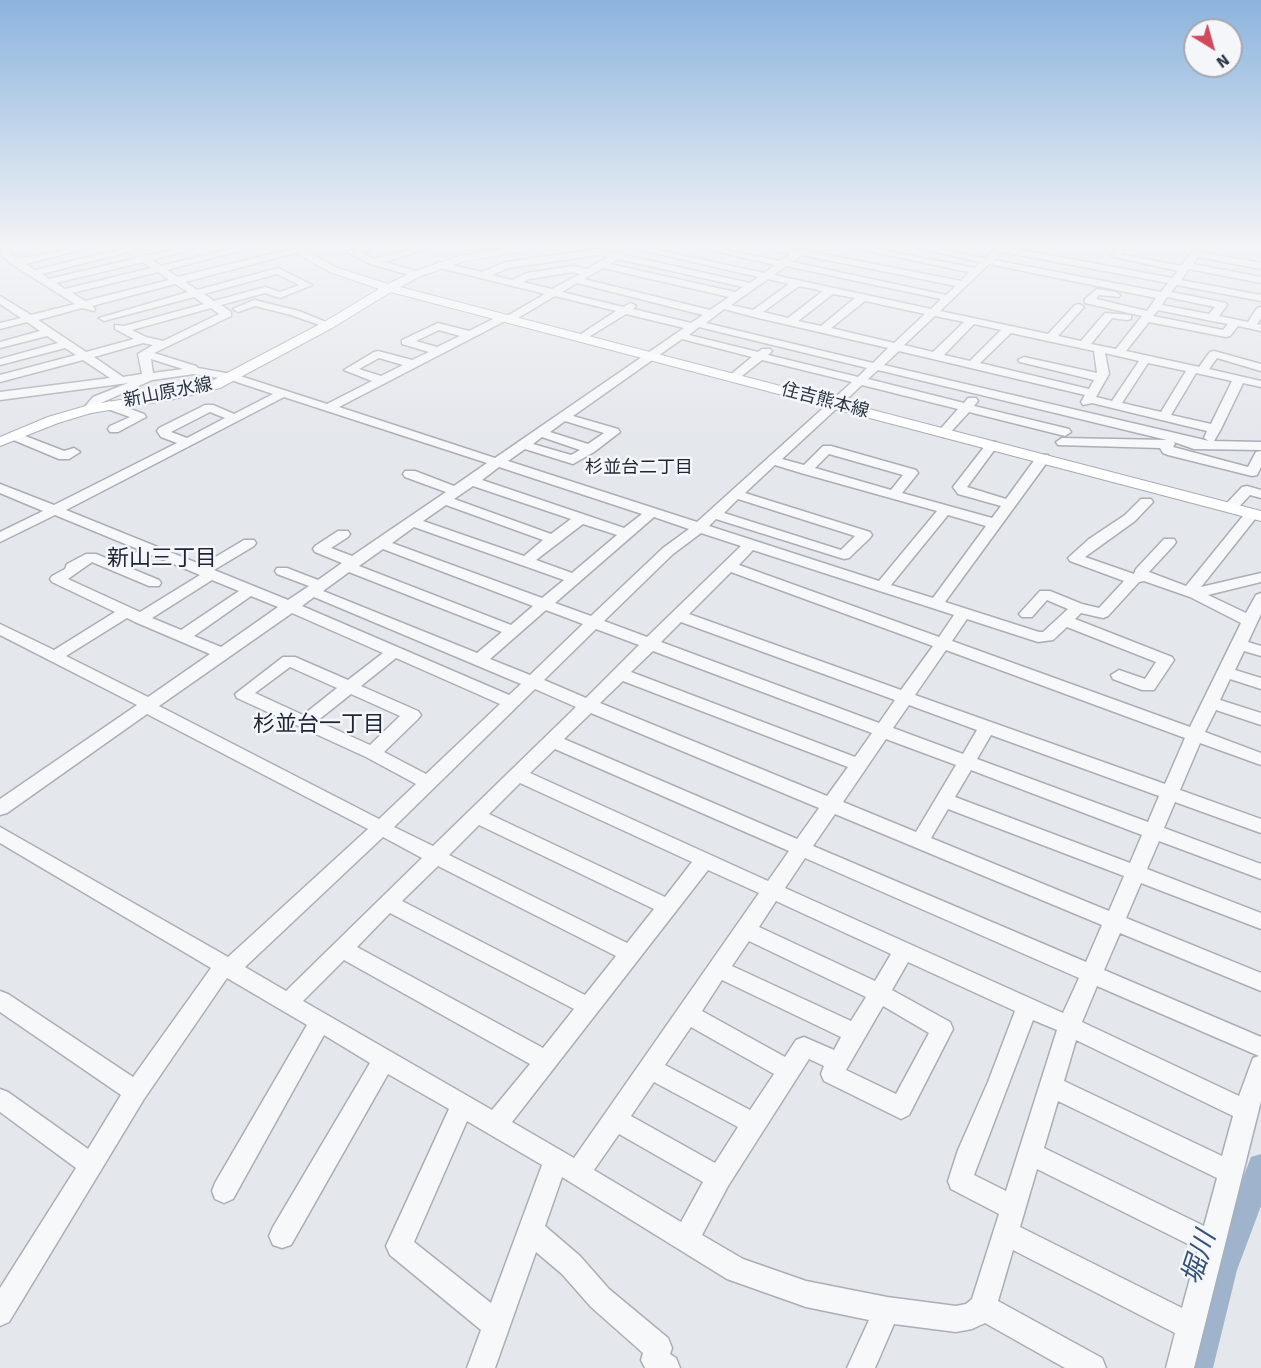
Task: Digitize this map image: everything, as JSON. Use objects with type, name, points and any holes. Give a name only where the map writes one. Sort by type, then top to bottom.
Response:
[{"type":"main road","name":"新山原水線","points":[[0,442],[53,420],[90,409],[193,391],[233,377],[349,312]]},
{"type":"main road","name":"住吉熊本線","points":[[482,312],[1257,515]]},
{"type":"street","points":[[14,312],[30,319],[122,381]]},
{"type":"street","points":[[0,326],[58,312]]},
{"type":"street","points":[[95,312],[143,340],[162,344]]},
{"type":"street","points":[[104,318],[127,312]]},
{"type":"street","points":[[124,329],[184,312]]},
{"type":"street","points":[[144,354],[232,312]]},
{"type":"street","points":[[290,312],[328,325]]},
{"type":"street","points":[[328,408],[518,312]]},
{"type":"street","points":[[582,338],[622,312]]},
{"type":"street","points":[[634,312],[776,343],[1203,445]]},
{"type":"street","points":[[0,808],[442,499],[525,445],[715,312]]},
{"type":"street","points":[[739,312],[1012,374],[1115,405],[1215,429]]},
{"type":"street","points":[[734,378],[776,343],[807,312]]},
{"type":"street","points":[[823,330],[844,312]]},
{"type":"street","points":[[0,1313],[136,1092],[226,968],[381,828],[668,551],[699,528],[933,312],[1009,328],[1038,346],[1102,378]]},
{"type":"street","points":[[1012,374],[1074,312]]},
{"type":"street","points":[[1084,345],[1109,315],[1127,312]]},
{"type":"street","points":[[1120,352],[1150,312]]},
{"type":"street","points":[[1167,312],[1226,334],[1235,323]]},
{"type":"street","points":[[1180,312],[1256,327],[1260,312]]},
{"type":"street","points":[[1212,318],[1217,312]]},
{"type":"street","points":[[936,356],[972,320]]},
{"type":"street","points":[[438,351],[406,342],[438,326],[469,335]]},
{"type":"street","points":[[972,365],[1009,328]]},
{"type":"street","points":[[0,345],[49,332]]},
{"type":"street","points":[[681,336],[966,408],[1063,437],[1261,447],[1252,472],[1172,452],[1167,450],[1166,444]]},
{"type":"street","points":[[0,379],[143,340]]},
{"type":"street","points":[[0,362],[66,344]]},
{"type":"street","points":[[1038,346],[1084,345],[1261,384]]},
{"type":"street","points":[[937,603],[1078,416],[1102,378],[1099,348]]},
{"type":"street","points":[[144,354],[196,369],[196,371]]},
{"type":"street","points":[[144,354],[148,377]]},
{"type":"street","points":[[382,380],[350,370],[378,354],[412,364]]},
{"type":"street","points":[[1164,417],[1197,370],[1214,354],[1261,368]]},
{"type":"street","points":[[1115,405],[1146,358]]},
{"type":"street","points":[[0,396],[196,371],[233,377],[1038,637],[1047,637],[1078,608]]},
{"type":"street","points":[[943,433],[999,371]]},
{"type":"street","points":[[90,409],[97,400],[148,377]]},
{"type":"street","points":[[1203,445],[1215,429],[1239,379]]},
{"type":"street","points":[[0,538],[282,394]]},
{"type":"street","points":[[109,405],[140,417],[114,429]]},
{"type":"street","points":[[187,442],[163,431],[209,408],[235,418]]},
{"type":"street","points":[[525,445],[573,460],[614,432],[565,417]]},
{"type":"street","points":[[541,433],[590,449]]},
{"type":"street","points":[[15,436],[64,456],[74,452]]},
{"type":"street","points":[[992,445],[960,487],[963,491],[1010,504]]},
{"type":"street","points":[[806,470],[827,449],[911,473],[894,495]]},
{"type":"street","points":[[772,460],[996,524]]},
{"type":"street","points":[[410,474],[455,491]]},
{"type":"street","points":[[470,480],[627,534]]},
{"type":"street","points":[[0,488],[289,606],[511,702]]},
{"type":"street","points":[[1231,507],[1247,490],[1261,494]]},
{"type":"street","points":[[713,514],[844,555],[865,535],[736,494]]},
{"type":"street","points":[[442,499],[553,538]]},
{"type":"street","points":[[1146,502],[1131,518],[1094,542],[1075,558],[1192,593],[1252,626]]},
{"type":"street","points":[[882,586],[945,510]]},
{"type":"street","points":[[479,660],[651,513]]},
{"type":"street","points":[[1192,593],[1257,515]]},
{"type":"street","points":[[777,552],[812,517]]},
{"type":"street","points":[[526,561],[582,518]]},
{"type":"street","points":[[411,521],[574,578]]},
{"type":"street","points":[[343,534],[320,549],[350,564],[512,631]]},
{"type":"street","points":[[53,657],[133,616],[207,572],[249,543]]},
{"type":"street","points":[[380,543],[1261,872]]},
{"type":"street","points":[[287,1003],[752,544]]},
{"type":"street","points":[[119,568],[151,550]]},
{"type":"street","points":[[1027,614],[1045,594],[1078,608],[1103,613],[1139,577],[1141,572],[1166,550]]},
{"type":"street","points":[[153,583],[92,557],[72,567],[72,571],[57,579],[133,616],[221,653]]},
{"type":"street","points":[[729,566],[1261,759]]},
{"type":"street","points":[[282,571],[315,588],[479,660],[1261,982]]},
{"type":"street","points":[[1192,593],[1261,578]]},
{"type":"street","points":[[182,637],[250,590]]},
{"type":"street","points":[[0,834],[578,1173],[736,1270],[806,1294],[887,1310],[956,1319],[972,1316],[983,1307],[1069,1026],[1195,735],[1238,644],[1252,626],[1261,598]]},
{"type":"street","points":[[578,1173],[964,612]]},
{"type":"street","points":[[679,616],[1261,825]]},
{"type":"street","points":[[1063,621],[1166,660],[1148,686],[1119,675]]},
{"type":"street","points":[[0,629],[149,704],[151,709],[435,856],[631,954]]},
{"type":"street","points":[[1238,644],[1261,651]]},
{"type":"street","points":[[304,723],[395,651]]},
{"type":"street","points":[[372,753],[412,715],[289,660],[243,694],[372,753],[427,782]]},
{"type":"street","points":[[1225,672],[1261,684]]},
{"type":"street","points":[[620,674],[859,765]]},
{"type":"street","points":[[1210,702],[1261,720]]},
{"type":"street","points":[[920,841],[987,728]]},
{"type":"street","points":[[552,741],[1261,1047]]},
{"type":"street","points":[[518,775],[1069,1026],[1246,1111]]},
{"type":"street","points":[[944,800],[1261,921]]},
{"type":"street","points":[[476,816],[668,907]]},
{"type":"street","points":[[495,1125],[705,860]]},
{"type":"street","points":[[388,903],[589,1007]]},
{"type":"street","points":[[746,930],[879,993],[942,1029],[901,1108],[832,1074],[855,1034],[879,993],[904,951]]},
{"type":"street","points":[[342,949],[546,1061]]},
{"type":"street","points":[[718,969],[855,1034]]},
{"type":"street","points":[[0,1000],[136,1092]]},
{"type":"street","points":[[1027,1007],[1000,1082],[970,1150],[960,1181],[1010,1220],[1190,1326]]},
{"type":"street","points":[[688,1014],[788,1070]]},
{"type":"street","points":[[224,1191],[320,1022]]},
{"type":"street","points":[[686,1239],[719,1178],[804,1047],[839,1062]]},
{"type":"street","points":[[282,1236],[384,1060]]},
{"type":"street","points":[[1179,1368],[1246,1111],[1261,1065]]},
{"type":"street","points":[[650,1069],[753,1123]]},
{"type":"street","points":[[1050,1086],[1230,1172]]},
{"type":"street","points":[[0,1099],[91,1165]]},
{"type":"street","points":[[462,1106],[399,1246],[497,1325]]},
{"type":"street","points":[[615,1119],[719,1178]]},
{"type":"street","points":[[1030,1153],[1212,1243]]},
{"type":"street","points":[[481,1368],[556,1161]]},
{"type":"street","points":[[531,1230],[571,1265],[600,1298],[658,1348],[655,1360],[666,1368]]},
{"type":"street","points":[[983,1307],[1092,1368]]},
{"type":"street","points":[[861,1368],[887,1310]]},
{"type":"waterway","name":"堀川","points":[[1197,1368],[1222,1270],[1261,1167]]},
{"type":"district","name":"杉並台二丁目","points":[[639,468]]},
{"type":"district","name":"新山三丁目","points":[[162,559]]},
{"type":"district","name":"杉並台一丁目","points":[[319,725]]}]
